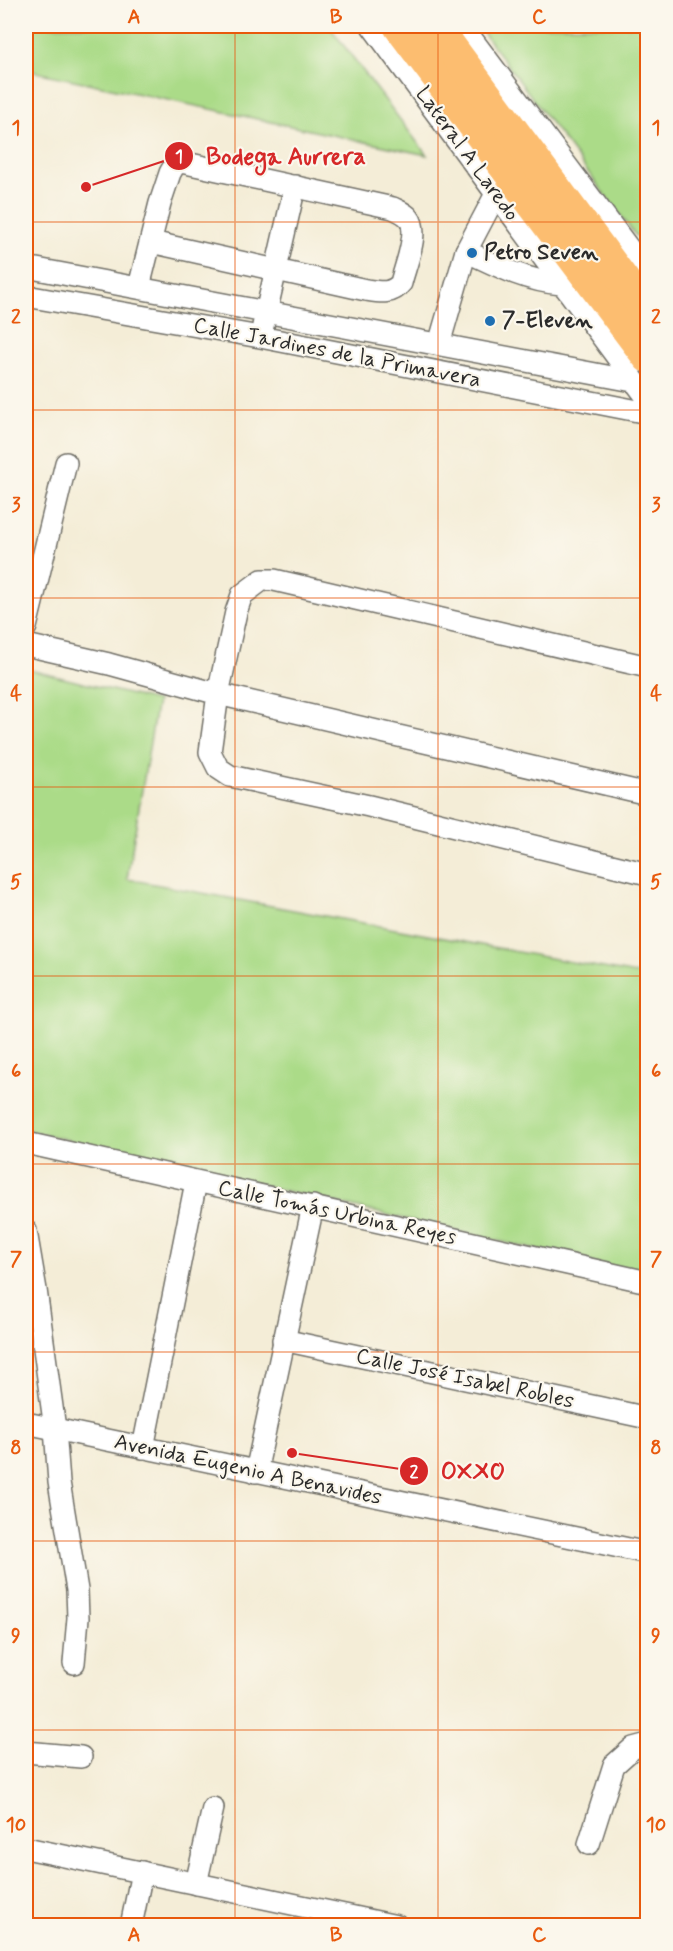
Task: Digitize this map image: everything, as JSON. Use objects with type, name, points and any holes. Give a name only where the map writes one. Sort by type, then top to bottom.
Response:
[{"type":"highway","points":[[399,26],[640,369]]},
{"type":"highway","points":[[435,26],[648,313]]},
{"type":"street","name":"Lateral A Laredo","points":[[372,26],[561,284],[640,369],[648,399]]},
{"type":"street","points":[[462,26],[648,274]]},
{"type":"street","points":[[139,287],[160,203],[170,173],[174,166],[181,162],[393,208],[404,213],[414,228],[401,283],[389,292],[366,290],[275,271],[151,242]]},
{"type":"street","points":[[260,337],[295,186]]},
{"type":"street","points":[[439,344],[466,251],[496,194]]},
{"type":"street","points":[[466,251],[513,274],[561,284]]},
{"type":"street","name":"Calle Jardines de la Primavera","points":[[26,267],[439,344],[640,369]]},
{"type":"street","name":"Calle Jardines de la Primavera","points":[[26,296],[260,337],[648,413]]},
{"type":"street","points":[[26,627],[66,463]]},
{"type":"street","points":[[648,668],[425,614],[274,580],[262,580],[242,595],[236,612],[218,694],[210,752],[218,768],[230,776],[369,806],[648,874]]},
{"type":"street","points":[[26,645],[109,664],[218,694],[648,794]]},
{"type":"street","name":"Calle Tomás Urbina Reyes","points":[[26,1143],[648,1282]]},
{"type":"street","points":[[142,1448],[196,1182]]},
{"type":"street","points":[[256,1472],[313,1206]]},
{"type":"street","points":[[26,1231],[31,1289],[55,1429],[59,1482],[77,1590],[78,1618],[74,1663]]},
{"type":"street","name":"Calle José Isabel Robles","points":[[283,1340],[648,1418]]},
{"type":"street","name":"Avenida Eugenio A Benavides","points":[[26,1423],[648,1552]]},
{"type":"street","points":[[589,1844],[614,1765],[633,1748],[648,1744]]},
{"type":"street","points":[[26,1752],[81,1757]]},
{"type":"street","points":[[196,1884],[213,1808]]},
{"type":"street","points":[[26,1848],[397,1926]]},
{"type":"street","points":[[131,1926],[142,1872]]},
{"type":"green space","points":[[26,26],[329,26],[427,155],[26,70]]},
{"type":"green space","points":[[478,26],[647,26],[647,238],[636,236]]},
{"type":"green space","points":[[26,669],[157,701],[127,879],[647,976],[647,1276],[26,1130]]},
{"type":"place","name":"Bodega Aurrera","points":[[86,187]]},
{"type":"place","name":"Petro Seven","points":[[472,253]]},
{"type":"place","name":"7-Eleven","points":[[490,321]]},
{"type":"place","name":"OXXO","points":[[292,1453]]}]
